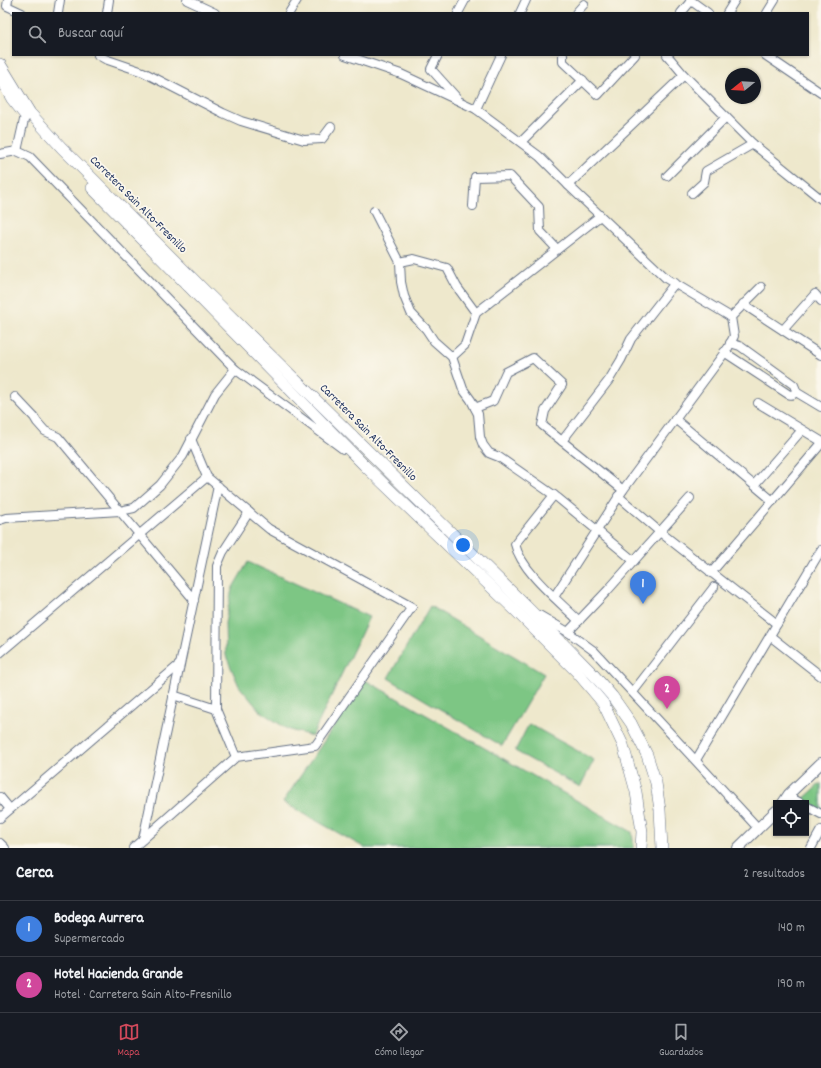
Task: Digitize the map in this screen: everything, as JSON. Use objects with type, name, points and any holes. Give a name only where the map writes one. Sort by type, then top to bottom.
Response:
[{"type":"main road","name":"Carretera Sain Alto-Fresnillo","points":[[0,64],[28,115],[530,610],[592,673],[612,696],[631,723],[647,755],[656,783],[660,810],[662,848]]},
{"type":"main road","points":[[0,78],[12,99],[28,115],[50,146],[364,465],[576,671],[602,703],[623,745],[636,792],[642,832],[641,848]]},
{"type":"street","points":[[8,0],[7,6],[20,12]]},
{"type":"street","points":[[58,12],[60,0]]},
{"type":"street","points":[[107,12],[109,0]]},
{"type":"street","points":[[187,0],[213,12]]},
{"type":"street","points":[[290,12],[297,0]]},
{"type":"street","points":[[459,12],[465,0]]},
{"type":"street","points":[[520,12],[526,0]]},
{"type":"street","points":[[682,12],[690,0],[707,12]]},
{"type":"street","points":[[728,12],[735,0]]},
{"type":"street","points":[[768,12],[775,0]]},
{"type":"street","points":[[577,12],[584,4]]},
{"type":"street","points":[[101,56],[143,72],[241,121],[304,140],[322,140],[331,127]]},
{"type":"street","points":[[348,56],[401,74],[476,109],[539,156],[667,279],[731,317],[734,336],[730,343],[620,493],[554,597]]},
{"type":"street","points":[[438,56],[431,69],[461,102]]},
{"type":"street","points":[[476,109],[501,56]]},
{"type":"street","points":[[563,56],[563,62],[598,95],[634,56]]},
{"type":"street","points":[[668,56],[684,75],[753,144],[821,199]]},
{"type":"street","points":[[766,56],[821,93]]},
{"type":"street","points":[[568,185],[684,75]]},
{"type":"street","points":[[521,142],[583,80]]},
{"type":"street","points":[[17,151],[23,124],[28,115]]},
{"type":"street","points":[[667,176],[726,117]]},
{"type":"street","points":[[692,193],[704,182],[706,171],[753,144]]},
{"type":"street","points":[[0,154],[17,151],[30,157],[235,369],[364,465],[381,464]]},
{"type":"street","points":[[473,206],[475,176],[510,176],[539,207],[540,231],[557,249]]},
{"type":"street","points":[[374,211],[400,262],[401,282],[404,296],[411,313],[426,329],[434,341],[452,357],[463,389],[478,414],[480,437],[489,453],[499,457],[554,495],[634,561]]},
{"type":"street","points":[[452,357],[464,345],[476,313],[600,216]]},
{"type":"street","points":[[400,262],[414,259],[447,268],[457,287],[476,313]]},
{"type":"street","points":[[562,441],[610,380],[631,339],[675,283]]},
{"type":"street","points":[[731,317],[761,287]]},
{"type":"street","points":[[783,330],[815,294],[821,301]]},
{"type":"street","points":[[743,304],[821,355]]},
{"type":"street","points":[[730,343],[740,346],[794,385],[796,392],[821,407]]},
{"type":"street","points":[[724,352],[788,394],[791,395],[796,392]]},
{"type":"street","points":[[475,408],[493,401],[506,372],[533,358],[562,385],[545,411],[542,425],[620,493],[660,532],[777,624]]},
{"type":"street","points":[[2,517],[120,511],[134,508],[160,485],[183,456],[215,394],[235,369]]},
{"type":"street","points":[[15,397],[45,431],[58,438],[194,600]]},
{"type":"street","points":[[711,573],[821,443],[758,403]]},
{"type":"street","points":[[675,419],[773,500]]},
{"type":"street","points":[[754,485],[802,430]]},
{"type":"street","points":[[133,848],[236,757],[315,746],[412,607],[269,529],[207,477],[191,439]]},
{"type":"street","points":[[0,653],[207,477]]},
{"type":"street","points":[[141,848],[218,486]]},
{"type":"street","points":[[554,495],[515,544],[516,551],[530,572],[579,621]]},
{"type":"street","points":[[568,632],[690,498]]},
{"type":"street","points":[[236,757],[216,709],[217,566],[223,552],[249,512]]},
{"type":"street","points":[[696,760],[821,550]]},
{"type":"street","points":[[633,692],[714,587]]},
{"type":"street","points":[[519,615],[530,610],[568,632],[594,651],[758,828]]},
{"type":"street","points":[[770,636],[821,676]]},
{"type":"street","points":[[0,818],[180,664]]},
{"type":"street","points":[[173,695],[216,709]]},
{"type":"street","points":[[791,800],[821,763]]},
{"type":"street","points":[[791,800],[821,773]]},
{"type":"street","points":[[0,797],[10,809]]},
{"type":"street","points":[[809,808],[821,814]]},
{"type":"street","points":[[738,848],[773,814]]},
{"type":"street","points":[[812,848],[821,830]]},
{"type":"street","points":[[0,844],[5,848]]},
{"type":"green space","points":[[248,562],[369,617],[312,736],[287,729],[260,711],[239,686],[226,656],[225,623],[232,589]]},
{"type":"green space","points":[[430,606],[544,674],[502,746],[388,678]]},
{"type":"green space","points":[[365,680],[632,832],[634,848],[365,848],[283,802]]},
{"type":"green space","points":[[529,724],[594,760],[580,787],[515,751]]},
{"type":"green space","points":[[821,783],[821,812],[809,805],[809,800],[802,800]]},
{"type":"place","name":"Bodega Aurrera","points":[[643,604]]},
{"type":"place","name":"Hotel Hacienda Grande","points":[[667,709]]}]
